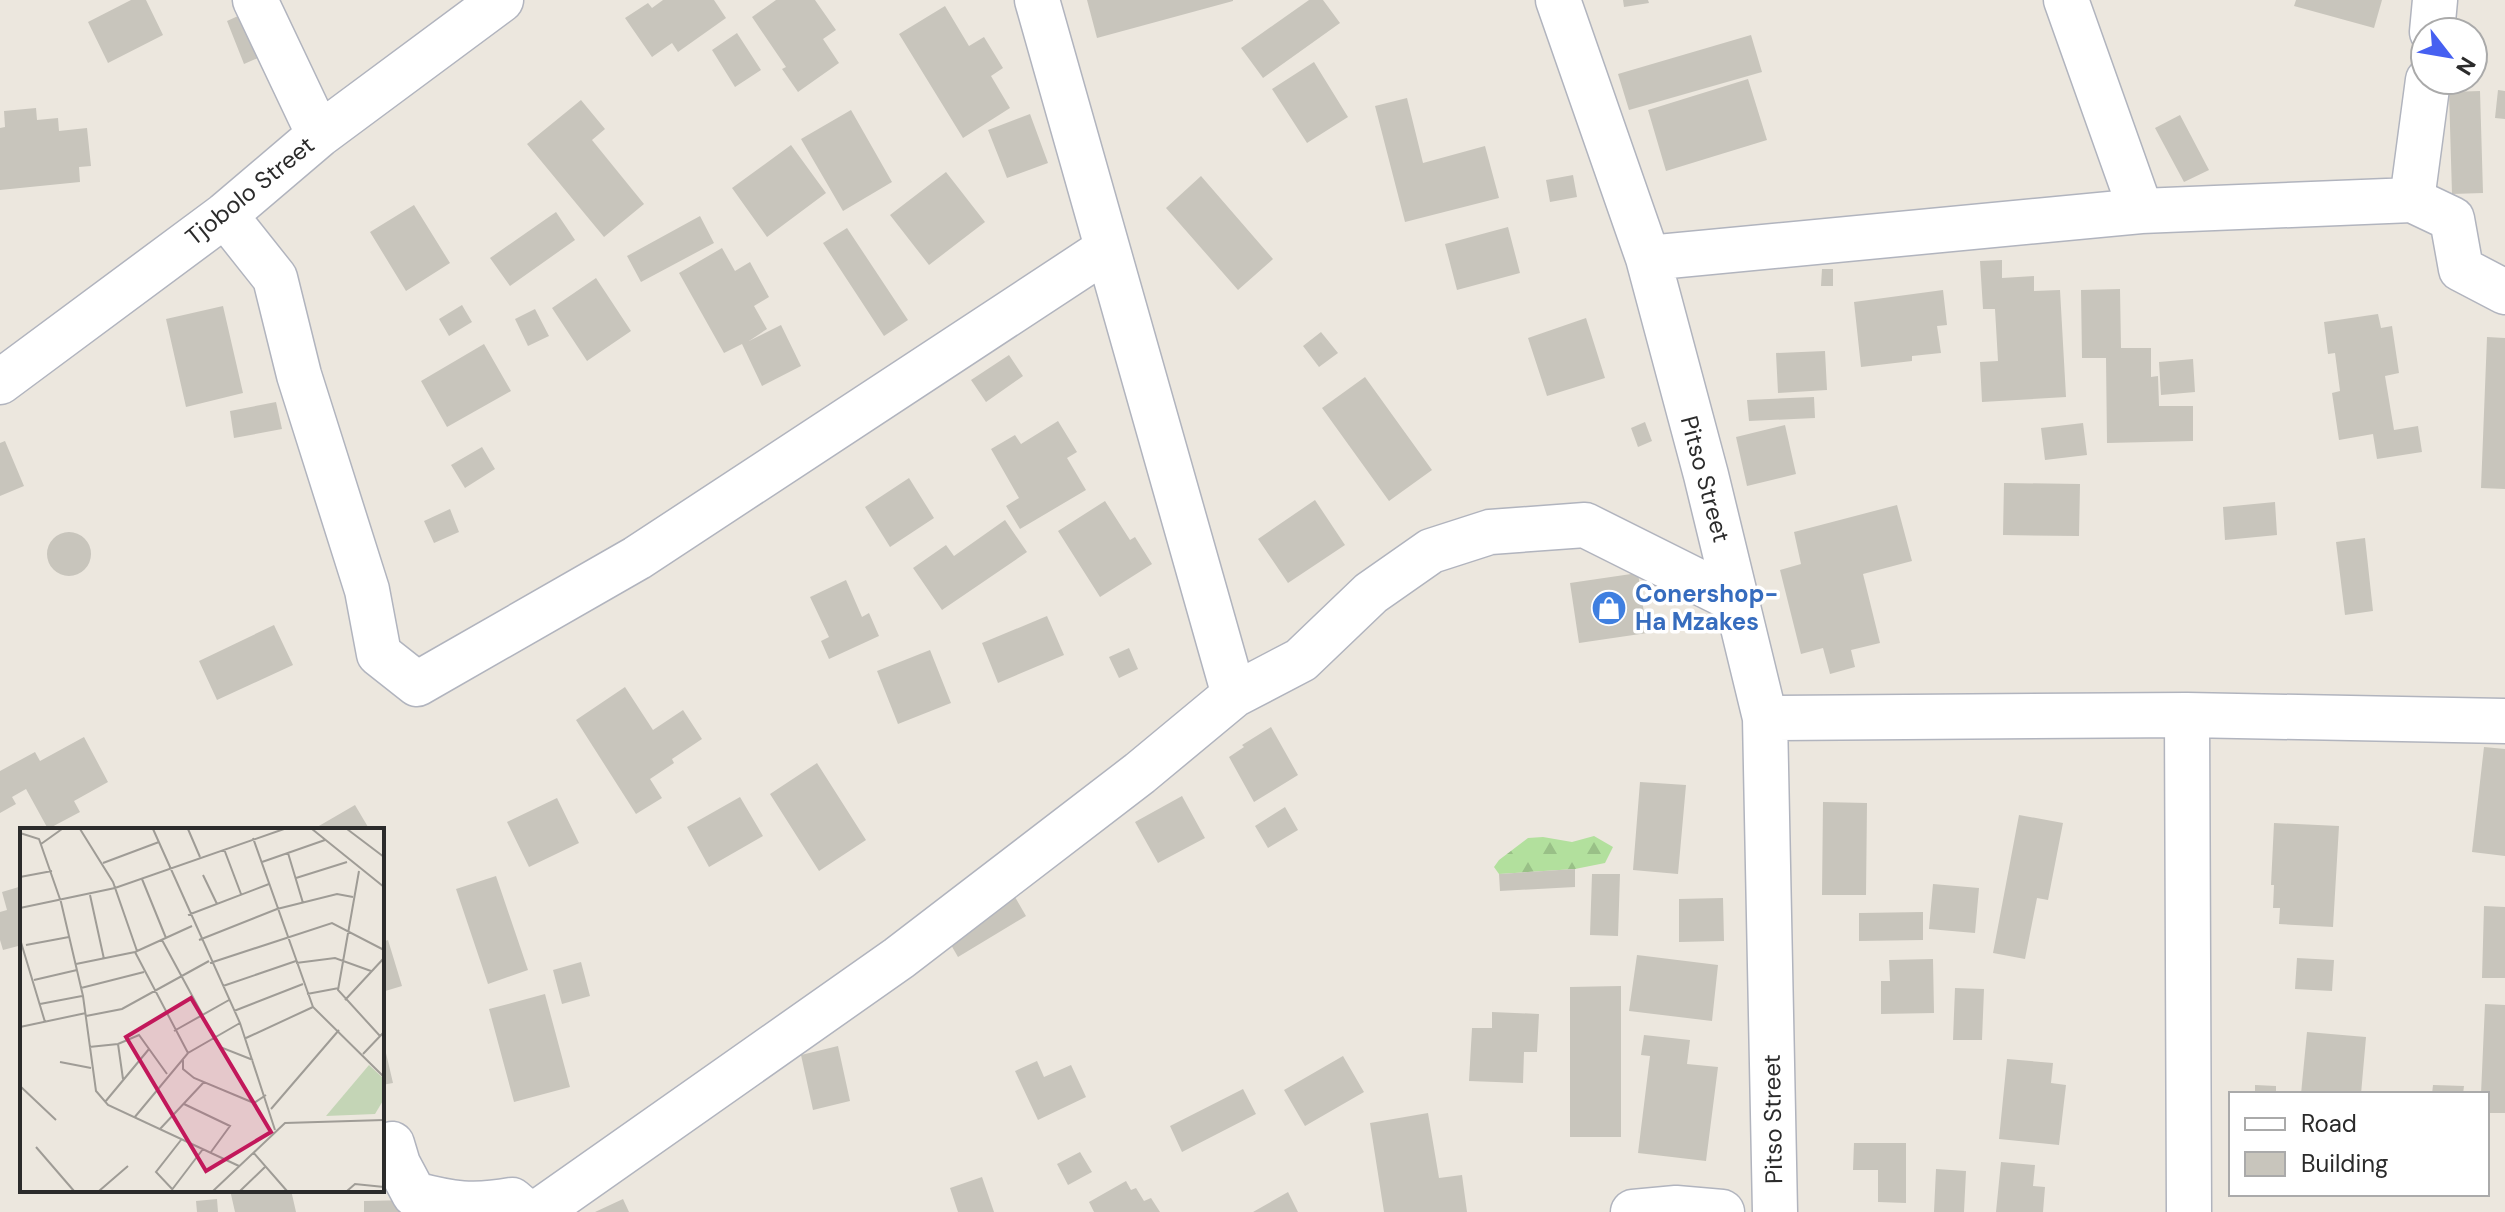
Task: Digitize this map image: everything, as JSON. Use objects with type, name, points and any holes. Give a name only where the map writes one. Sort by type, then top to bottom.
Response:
[{"type":"street","points":[[255,0],[319,135]]},
{"type":"street","name":"Tjobolo Street","points":[[0,382],[225,215],[319,135],[501,0]]},
{"type":"street","points":[[1037,0],[1234,695]]},
{"type":"street","name":"Pitso Street","points":[[1558,0],[1648,258],[1706,475],[1765,718],[1775,1212]]},
{"type":"street","points":[[2066,0],[2141,211]]},
{"type":"street","points":[[2412,200],[2426,96]]},
{"type":"street","points":[[1648,258],[2141,211],[2412,200],[2452,219],[2461,269],[2505,292]]},
{"type":"street","points":[[225,215],[275,278],[299,375],[367,590],[379,654],[417,684],[637,558],[1107,249]]},
{"type":"street","points":[[538,1212],[899,958],[1140,773],[1234,695],[1301,660],[1371,593],[1431,551],[1490,532],[1585,525],[1735,600]]},
{"type":"street","points":[[2187,715],[2189,1212]]},
{"type":"street","points":[[1765,718],[2187,715],[2505,721]]},
{"type":"street","points":[[392,1144],[398,1164],[414,1194],[448,1203],[481,1205],[512,1200],[526,1212]]},
{"type":"street","points":[[1633,1212],[1676,1208],[1722,1212]]},
{"type":"green space","points":[[1594,836],[1613,847],[1605,863],[1575,869],[1499,874],[1494,867],[1528,838],[1572,842]]},
{"type":"building","points":[[131,0],[146,0],[163,35],[108,63],[88,22]]},
{"type":"building","points":[[663,0],[714,0],[726,18],[678,52],[672,43],[652,57],[625,18],[648,3],[652,8]]},
{"type":"building","points":[[776,0],[815,0],[836,30],[823,39],[839,63],[798,92],[782,69],[786,67],[752,17]]},
{"type":"building","points":[[1087,0],[1233,0],[1233,1],[1097,38]]},
{"type":"building","points":[[1309,0],[1323,0],[1340,23],[1263,78],[1241,48]]},
{"type":"building","points":[[1623,0],[1648,0],[1649,3],[1624,7]]},
{"type":"building","points":[[2296,0],[2382,0],[2374,28],[2294,6]]},
{"type":"building","points":[[945,6],[969,46],[984,37],[1003,68],[991,76],[1010,108],[963,138],[899,34]]},
{"type":"building","points":[[247,12],[265,55],[244,64],[227,21]]},
{"type":"building","points":[[737,33],[761,70],[735,87],[712,50]]},
{"type":"building","points":[[1751,35],[1762,72],[1629,110],[1618,74]]},
{"type":"building","points":[[1314,62],[1348,117],[1307,143],[1272,89]]},
{"type":"building","points":[[1748,79],[1767,140],[1666,171],[1648,110]]},
{"type":"building","points":[[2498,90],[2505,91],[2505,119],[2495,118]]},
{"type":"building","points":[[2449,96],[2480,96],[2483,193],[2452,194]]},
{"type":"building","points":[[1407,98],[1423,163],[1485,146],[1499,198],[1405,222],[1375,106]]},
{"type":"building","points":[[581,100],[605,129],[592,140],[644,204],[604,237],[527,144]]},
{"type":"building","points":[[36,108],[37,120],[58,118],[59,131],[87,128],[91,166],[79,167],[80,182],[0,190],[0,128],[5,127],[4,111]]},
{"type":"building","points":[[851,110],[892,182],[843,211],[801,139]]},
{"type":"building","points":[[1030,114],[1048,163],[1007,178],[988,130]]},
{"type":"building","points":[[2180,115],[2209,170],[2184,182],[2155,128]]},
{"type":"building","points":[[791,145],[826,193],[767,237],[732,188]]},
{"type":"building","points":[[946,172],[985,222],[929,265],[890,215]]},
{"type":"building","points":[[1573,175],[1577,197],[1550,202],[1546,180]]},
{"type":"building","points":[[1201,176],[1273,259],[1238,290],[1166,208]]},
{"type":"building","points":[[414,205],[450,263],[406,291],[370,232]]},
{"type":"building","points":[[556,212],[575,240],[510,286],[490,258]]},
{"type":"building","points":[[700,216],[714,243],[641,282],[627,256]]},
{"type":"building","points":[[1508,227],[1520,273],[1457,290],[1445,244]]},
{"type":"building","points":[[847,228],[908,320],[884,336],[823,243]]},
{"type":"building","points":[[722,248],[735,271],[750,262],[769,297],[754,306],[767,329],[749,341],[781,325],[801,366],[762,386],[742,344],[724,353],[679,273]]},
{"type":"building","points":[[2002,260],[2002,278],[2034,276],[2034,291],[2060,290],[2066,397],[1982,402],[1980,362],[1998,361],[1995,309],[1983,309],[1980,261]]},
{"type":"building","points":[[1822,269],[1833,269],[1833,286],[1821,286]]},
{"type":"building","points":[[596,278],[631,331],[587,361],[552,308]]},
{"type":"building","points":[[2120,289],[2121,348],[2151,348],[2151,377],[2158,376],[2159,406],[2193,406],[2193,441],[2107,443],[2106,358],[2082,358],[2081,290]]},
{"type":"building","points":[[1943,290],[1947,325],[1937,326],[1941,353],[1912,356],[1912,361],[1861,367],[1854,302]]},
{"type":"building","points":[[462,305],[472,322],[449,336],[439,319]]},
{"type":"building","points":[[223,306],[243,393],[186,407],[166,319]]},
{"type":"building","points":[[535,309],[549,336],[528,346],[515,319]]},
{"type":"building","points":[[2378,314],[2381,328],[2392,326],[2399,373],[2385,376],[2394,430],[2418,426],[2422,452],[2377,459],[2373,434],[2339,440],[2332,393],[2340,391],[2335,353],[2328,354],[2324,322]]},
{"type":"building","points":[[1586,318],[1605,378],[1547,396],[1528,338]]},
{"type":"building","points":[[1321,332],[1338,353],[1319,367],[1303,346]]},
{"type":"building","points":[[2487,337],[2505,338],[2505,489],[2481,488]]},
{"type":"building","points":[[484,344],[511,391],[447,427],[421,381]]},
{"type":"building","points":[[1825,351],[1827,390],[1778,393],[1776,353]]},
{"type":"building","points":[[1009,355],[1023,376],[986,402],[971,380]]},
{"type":"building","points":[[2193,359],[2195,392],[2161,395],[2159,362]]},
{"type":"building","points":[[1365,377],[1432,470],[1389,501],[1322,408]]},
{"type":"building","points":[[1814,397],[1815,418],[1749,421],[1747,400]]},
{"type":"building","points":[[276,402],[282,429],[234,438],[230,411]]},
{"type":"building","points":[[1058,421],[1077,452],[1067,458],[1086,490],[1020,529],[1006,506],[1019,498],[991,449],[1015,435],[1021,444]]},
{"type":"building","points":[[1645,422],[1652,441],[1638,447],[1631,428]]},
{"type":"building","points":[[2083,423],[2087,455],[2045,460],[2041,428]]},
{"type":"building","points":[[1785,425],[1796,474],[1747,486],[1736,437]]},
{"type":"building","points":[[5,441],[24,486],[0,496],[0,443]]},
{"type":"building","points":[[482,447],[495,469],[465,488],[451,465]]},
{"type":"building","points":[[909,478],[934,518],[890,547],[865,507]]},
{"type":"building","points":[[2004,483],[2080,484],[2079,536],[2003,535]]},
{"type":"building","points":[[1315,500],[1345,545],[1288,583],[1258,539]]},
{"type":"building","points":[[1105,501],[1130,540],[1135,537],[1152,564],[1100,597],[1058,531]]},
{"type":"building","points":[[2275,502],[2277,535],[2225,540],[2223,507]]},
{"type":"building","points":[[1897,505],[1912,561],[1863,574],[1880,643],[1851,650],[1855,667],[1830,674],[1823,648],[1801,654],[1780,570],[1801,564],[1794,532]]},
{"type":"building","points":[[450,509],[459,532],[434,543],[424,521]]},
{"type":"building","points":[[1005,520],[1027,552],[942,610],[913,568],[946,545],[954,556]]},
{"type":"building","points":[[69,532],[85,538],[91,554],[85,570],[69,576],[53,570],[47,554],[53,538]]},
{"type":"building","points":[[2365,538],[2373,611],[2345,615],[2336,542]]},
{"type":"building","name":"Conershop- Ha Mzakes","points":[[1638,573],[1647,633],[1579,643],[1570,583]]},
{"type":"building","points":[[846,580],[862,617],[869,613],[879,636],[829,659],[821,641],[829,637],[810,597]]},
{"type":"building","points":[[1047,616],[1064,655],[998,683],[982,643]]},
{"type":"building","points":[[274,625],[293,665],[217,700],[199,661]]},
{"type":"building","points":[[1129,648],[1138,669],[1119,678],[1109,657]]},
{"type":"building","points":[[930,650],[951,703],[898,724],[877,671]]},
{"type":"building","points":[[625,687],[653,730],[683,710],[702,739],[672,759],[674,763],[650,779],[662,798],[636,814],[576,720]]},
{"type":"building","points":[[1271,727],[1298,775],[1254,802],[1229,757]]},
{"type":"building","points":[[84,737],[108,782],[74,801],[80,812],[50,828],[26,789],[12,797],[16,804],[0,813],[0,771],[35,752],[40,761]]},
{"type":"building","points":[[2484,747],[2505,749],[2505,856],[2472,852]]},
{"type":"building","points":[[817,763],[866,840],[819,871],[770,794]]},
{"type":"building","points":[[1640,782],[1686,785],[1678,874],[1633,870]]},
{"type":"building","points":[[1182,796],[1205,838],[1158,863],[1135,822]]},
{"type":"building","points":[[740,797],[763,836],[709,867],[687,827]]},
{"type":"building","points":[[557,798],[579,843],[529,867],[507,822]]},
{"type":"building","points":[[1823,802],[1867,803],[1866,895],[1822,895]]},
{"type":"building","points":[[355,805],[368,827],[366,828],[315,828]]},
{"type":"building","points":[[1285,807],[1298,830],[1268,848],[1255,826]]},
{"type":"building","points":[[2019,815],[2063,823],[2048,900],[2037,898],[2025,959],[1993,953]]},
{"type":"building","points":[[2274,823],[2339,826],[2333,927],[2279,924],[2280,908],[2273,908],[2274,885],[2271,885]]},
{"type":"building","points":[[1575,869],[1575,887],[1500,891],[1499,874]]},
{"type":"building","points":[[1592,874],[1620,874],[1618,936],[1590,935]]},
{"type":"building","points":[[496,876],[528,970],[488,984],[456,889]]},
{"type":"building","points":[[1933,884],[1979,888],[1975,933],[1929,929]]},
{"type":"building","points":[[20,887],[20,946],[3,950],[0,912],[7,910],[2,892]]},
{"type":"building","points":[[1015,897],[1026,916],[958,957],[947,938]]},
{"type":"building","points":[[1723,898],[1724,941],[1679,942],[1679,899]]},
{"type":"building","points":[[2484,906],[2505,907],[2505,978],[2482,978]]},
{"type":"building","points":[[1923,912],[1923,940],[1859,941],[1859,913]]},
{"type":"building","points":[[388,940],[402,986],[384,991],[384,941]]},
{"type":"building","points":[[1637,955],[1718,965],[1712,1021],[1629,1011]]},
{"type":"building","points":[[2297,958],[2334,960],[2332,991],[2295,989]]},
{"type":"building","points":[[1933,959],[1934,1013],[1881,1014],[1881,981],[1890,981],[1889,960]]},
{"type":"building","points":[[581,962],[590,996],[562,1004],[553,970]]},
{"type":"building","points":[[1621,986],[1621,1137],[1570,1137],[1570,987]]},
{"type":"building","points":[[1955,988],[1984,989],[1982,1040],[1953,1040]]},
{"type":"building","points":[[545,994],[570,1087],[514,1102],[489,1009]]},
{"type":"building","points":[[2485,1004],[2505,1005],[2505,1113],[2489,1113],[2489,1092],[2481,1092]]},
{"type":"building","points":[[1492,1012],[1539,1014],[1537,1052],[1524,1052],[1523,1083],[1469,1081],[1472,1028],[1492,1028]]},
{"type":"building","points":[[2307,1032],[2366,1037],[2361,1092],[2301,1092]]},
{"type":"building","points":[[1644,1035],[1690,1040],[1687,1064],[1718,1067],[1706,1161],[1638,1153],[1650,1056],[1641,1055]]},
{"type":"building","points":[[384,1045],[393,1083],[384,1085]]},
{"type":"building","points":[[838,1046],[850,1101],[813,1110],[801,1055]]},
{"type":"building","points":[[1343,1056],[1364,1092],[1305,1126],[1284,1090]]},
{"type":"building","points":[[2007,1059],[2053,1063],[2051,1083],[2066,1085],[2059,1145],[1999,1139]]},
{"type":"building","points":[[1037,1061],[1044,1077],[1071,1065],[1086,1097],[1038,1120],[1015,1071]]},
{"type":"building","points":[[2255,1085],[2276,1086],[2276,1092],[2255,1092]]},
{"type":"building","points":[[2433,1085],[2464,1086],[2463,1092],[2432,1092]]},
{"type":"building","points":[[1243,1089],[1256,1114],[1182,1152],[1170,1126]]},
{"type":"building","points":[[1428,1113],[1439,1178],[1462,1175],[1467,1212],[1384,1212],[1370,1123]]},
{"type":"building","points":[[1854,1143],[1906,1143],[1906,1203],[1878,1202],[1878,1170],[1853,1170]]},
{"type":"building","points":[[1080,1152],[1092,1172],[1068,1185],[1057,1164]]},
{"type":"building","points":[[2001,1162],[2035,1165],[2033,1186],[2045,1187],[2043,1212],[1996,1212]]},
{"type":"building","points":[[1936,1169],[1966,1171],[1964,1212],[1934,1212]]},
{"type":"building","points":[[982,1177],[994,1212],[958,1212],[950,1188]]},
{"type":"building","points":[[1126,1181],[1131,1190],[1136,1188],[1144,1201],[1151,1198],[1160,1212],[1094,1212],[1089,1202]]},
{"type":"building","points":[[230,1192],[291,1192],[296,1212],[235,1212]]},
{"type":"building","points":[[1288,1192],[1298,1212],[1253,1212]]},
{"type":"building","points":[[217,1199],[218,1212],[197,1212],[196,1201]]},
{"type":"building","points":[[623,1199],[629,1212],[595,1212]]},
{"type":"building","points":[[409,1200],[409,1212],[364,1212],[364,1201]]},
{"type":"place","name":"Conershop- Ha Mzakes","points":[[1609,608]]}]
